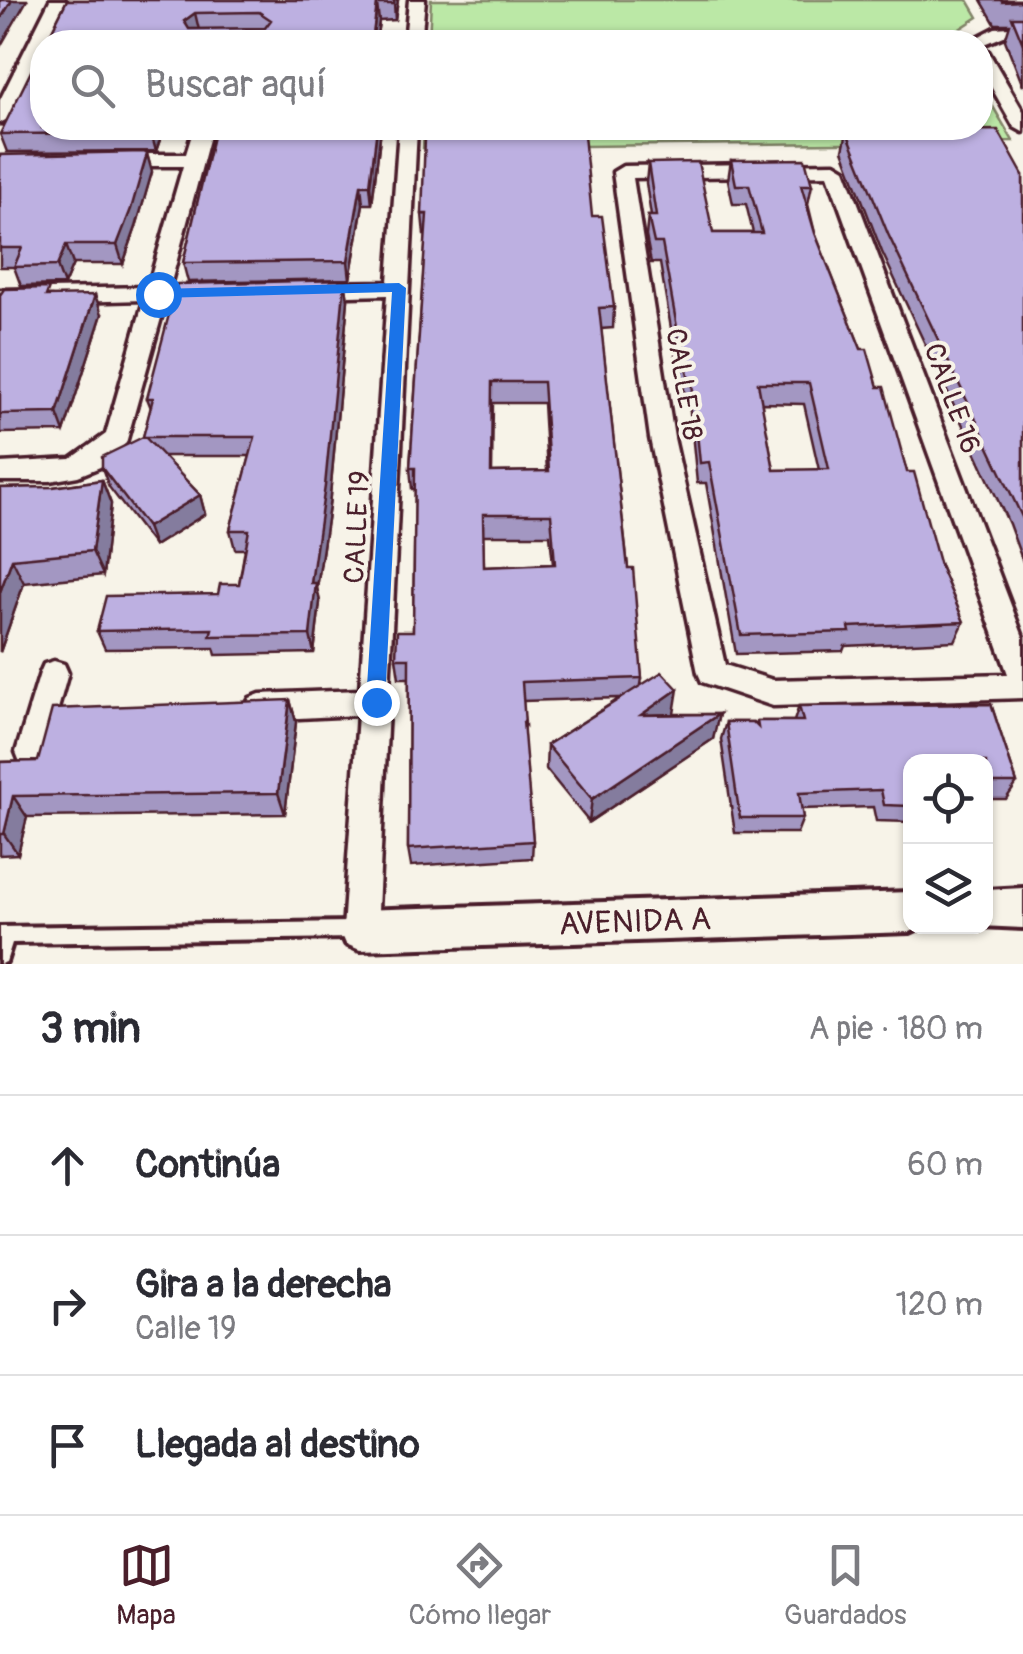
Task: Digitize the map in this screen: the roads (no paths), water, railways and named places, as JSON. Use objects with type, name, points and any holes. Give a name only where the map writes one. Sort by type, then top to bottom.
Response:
[{"type":"street","points":[[43,30],[58,0]]},
{"type":"street","points":[[414,30],[417,0]]},
{"type":"street","points":[[993,34],[1023,30]]},
{"type":"street","points":[[0,118],[30,57]]},
{"type":"street","points":[[993,73],[1023,127]]},
{"type":"street","points":[[0,472],[65,471],[98,460],[118,437],[199,140]]},
{"type":"street","name":"CALLE 19","points":[[360,930],[407,140]]},
{"type":"street","points":[[96,160],[193,160]]},
{"type":"street","name":"CALLE 16","points":[[623,172],[835,170],[1023,674]]},
{"type":"street","name":"CALLE 18","points":[[623,172],[662,438],[712,673],[773,693],[1023,686]]},
{"type":"street","points":[[288,290],[399,288]]},
{"type":"street","points":[[0,296],[195,293]]},
{"type":"street","points":[[30,752],[54,714],[54,673]]},
{"type":"street","points":[[239,708],[376,702]]},
{"type":"street","points":[[993,909],[1023,908]]},
{"type":"street","name":"AVENIDA A","points":[[360,930],[903,912]]},
{"type":"lane","points":[[0,956],[3,935],[360,930]]}]
